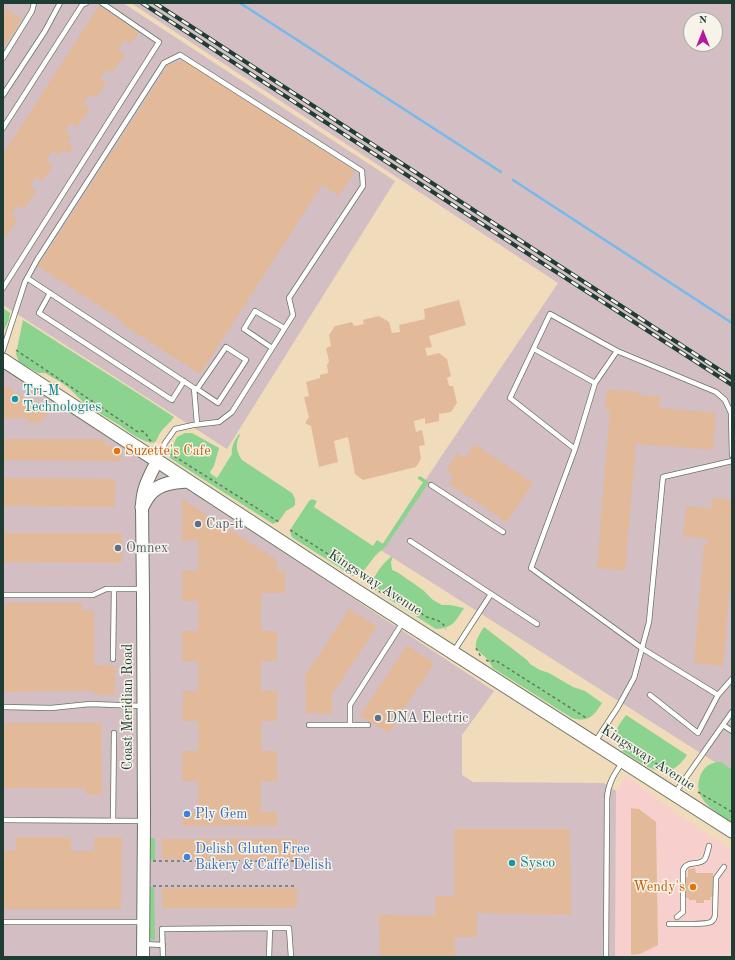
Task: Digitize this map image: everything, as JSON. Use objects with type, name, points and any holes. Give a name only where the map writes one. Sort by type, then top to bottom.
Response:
[{"type":"main road","name":"Kingsway Avenue","points":[[3,360],[732,832]]},
{"type":"main road","points":[[142,507],[148,497],[160,486],[174,482],[188,481]]},
{"type":"street","name":"Coast Meridian Road","points":[[143,957],[144,821],[142,498],[144,489],[157,461]]},
{"type":"lane","points":[[3,58],[26,22],[32,11],[34,3]]},
{"type":"lane","points":[[3,95],[45,31],[60,3]]},
{"type":"lane","points":[[3,128],[82,5],[86,3]]},
{"type":"lane","points":[[3,288],[159,42],[102,3]]},
{"type":"lane","points":[[3,350],[25,282],[37,260],[164,63],[180,55],[362,171],[363,186],[290,298],[292,315],[232,412],[219,422],[197,424],[175,429],[165,443],[157,461]]},
{"type":"lane","points":[[27,278],[184,381],[195,388],[218,403],[246,360],[226,348],[195,388],[197,424]]},
{"type":"lane","points":[[50,293],[39,313],[45,317],[172,400],[184,381]]},
{"type":"lane","points":[[272,348],[244,329],[255,311],[284,328]]},
{"type":"lane","points":[[575,449],[510,398],[550,314],[616,352],[716,392],[725,400],[731,413],[732,455]]},
{"type":"lane","points":[[534,349],[595,383]]},
{"type":"lane","points":[[616,352],[595,383],[575,449],[531,568],[643,648],[718,695]]},
{"type":"lane","points":[[594,743],[618,707],[634,678],[650,622],[663,477],[732,461]]},
{"type":"lane","points":[[431,485],[503,532]]},
{"type":"lane","points":[[410,541],[537,624]]},
{"type":"lane","points":[[3,595],[93,595],[106,589],[143,589]]},
{"type":"lane","points":[[113,660],[114,589]]},
{"type":"lane","points":[[453,652],[491,594]]},
{"type":"lane","points":[[350,724],[350,705],[404,621]]},
{"type":"lane","points":[[650,695],[698,733],[718,695],[732,679]]},
{"type":"lane","points":[[3,707],[51,708],[90,704],[143,706]]},
{"type":"lane","points":[[674,794],[732,712]]},
{"type":"lane","points":[[309,725],[368,725]]},
{"type":"lane","points":[[723,726],[732,731]]},
{"type":"lane","points":[[113,821],[114,733]]},
{"type":"lane","points":[[606,957],[606,798],[610,782],[615,772],[623,762]]},
{"type":"lane","points":[[3,820],[144,821]]},
{"type":"lane","points":[[677,917],[683,912],[683,870],[685,866],[690,863],[703,861],[706,857],[709,846]]},
{"type":"lane","points":[[669,924],[704,924],[711,922],[715,914],[716,878],[724,867]]},
{"type":"lane","points":[[3,922],[143,922]]},
{"type":"lane","points":[[269,957],[270,928]]},
{"type":"lane","points":[[164,957],[162,929],[270,928],[289,928],[291,957]]},
{"type":"lane","points":[[143,944],[163,945]]},
{"type":"path","points":[[16,350],[138,432],[142,431],[147,434],[149,440],[154,443]]},
{"type":"path","points":[[169,453],[278,522]]},
{"type":"path","points":[[290,530],[361,575]]},
{"type":"path","points":[[372,582],[375,589],[384,595],[394,597],[427,617],[443,624],[446,629]]},
{"type":"path","points":[[476,648],[481,658]]},
{"type":"path","points":[[485,660],[490,662],[495,660],[588,720]]},
{"type":"path","points":[[615,737],[668,771]]},
{"type":"path","points":[[698,792],[732,812]]},
{"type":"path","points":[[149,861],[297,861]]},
{"type":"path","points":[[149,886],[297,886]]},
{"type":"shaded area","points":[[3,3],[123,3],[395,181],[227,449],[3,305]]},
{"type":"shaded area","points":[[131,3],[732,3],[732,773],[379,549],[558,283]]},
{"type":"shaded area","points":[[3,368],[494,691],[462,735],[462,775],[473,782],[604,783],[616,791],[615,957],[3,957]]},
{"type":"shaded area","points":[[626,776],[682,817],[732,850],[732,953],[719,957],[615,957],[616,791]]},
{"type":"green space","points":[[3,308],[10,313],[9,320],[3,332]]},
{"type":"green space","points":[[23,320],[174,417],[155,442],[148,442],[132,434],[86,405],[62,383],[45,373],[38,373],[19,362],[16,354]]},
{"type":"green space","points":[[185,433],[192,433],[219,448],[214,466],[210,472],[217,478],[232,454],[233,446],[239,434],[237,448],[238,454],[242,460],[292,493],[295,499],[295,505],[286,511],[279,521],[273,524],[170,458],[170,451],[177,437]]},
{"type":"green space","points":[[420,476],[429,482],[386,546],[375,556],[362,573],[353,576],[291,536],[292,527],[309,501],[312,499],[317,501],[314,507],[373,546],[377,540],[383,544],[423,482],[418,479]]},
{"type":"green space","points":[[393,556],[391,562],[392,570],[423,590],[433,600],[442,605],[464,608],[450,626],[436,629],[389,599],[376,587],[373,579],[384,563]]},
{"type":"green space","points":[[484,627],[527,660],[530,664],[573,687],[585,691],[602,703],[599,708],[593,715],[586,719],[582,720],[572,718],[493,668],[489,661],[476,647],[476,643]]},
{"type":"green space","points":[[626,715],[687,755],[674,769],[660,771],[646,766],[625,753],[618,746],[616,732]]},
{"type":"green space","points":[[721,762],[732,770],[732,822],[712,809],[701,797],[699,790],[698,783],[704,769],[708,765]]},
{"type":"green space","points":[[150,838],[155,838],[155,860],[150,860]]},
{"type":"green space","points":[[150,887],[154,887],[155,940],[150,939]]},
{"type":"building","points":[[99,6],[139,32],[131,44],[125,40],[118,50],[125,54],[112,73],[106,69],[100,79],[106,83],[96,98],[90,94],[83,104],[90,108],[77,127],[71,123],[65,132],[71,137],[67,143],[73,147],[69,154],[63,149],[59,155],[53,151],[46,161],[53,165],[43,181],[36,177],[30,186],[36,191],[24,209],[18,205],[11,215],[18,219],[5,238],[3,236],[3,154]]},
{"type":"building","points":[[3,7],[22,19],[3,49]]},
{"type":"building","points":[[185,61],[355,171],[339,196],[322,185],[200,374],[122,324],[124,322],[38,266],[169,64]]},
{"type":"building","points":[[459,300],[466,325],[429,336],[432,347],[425,348],[427,356],[439,353],[447,359],[451,376],[447,378],[449,386],[453,386],[457,403],[451,412],[439,414],[439,421],[425,424],[425,418],[414,421],[416,432],[422,430],[425,445],[419,446],[421,459],[416,467],[363,480],[355,474],[348,437],[334,441],[338,462],[319,467],[311,426],[305,423],[309,417],[304,397],[309,396],[306,382],[320,378],[320,375],[328,373],[327,365],[329,361],[326,348],[331,346],[329,335],[335,326],[352,322],[354,326],[364,324],[363,320],[379,316],[389,322],[392,333],[400,332],[399,325],[425,319],[424,309]]},
{"type":"building","name":"Tri-M Technologies","points":[[3,384],[48,413],[41,423],[27,422],[27,418],[3,418]]},
{"type":"building","points":[[607,389],[639,392],[638,395],[661,397],[659,408],[716,413],[713,450],[636,444],[625,571],[597,568],[610,410],[605,409]]},
{"type":"building","points":[[3,439],[105,439],[105,445],[112,445],[112,451],[121,450],[121,461],[3,460]]},
{"type":"building","points":[[474,444],[533,483],[507,522],[449,484],[454,476],[446,470],[457,453],[465,458]]},
{"type":"building","points":[[3,478],[115,479],[115,507],[3,506]]},
{"type":"building","points":[[712,498],[732,500],[732,561],[723,666],[694,663],[704,544],[708,545],[708,539],[683,536],[686,506],[711,509]]},
{"type":"building","points":[[182,499],[277,560],[277,571],[285,571],[285,593],[261,593],[261,631],[277,631],[277,661],[261,661],[261,691],[277,691],[277,721],[261,721],[261,751],[277,751],[277,781],[261,781],[261,812],[277,812],[277,826],[182,826],[182,812],[198,812],[198,781],[182,781],[182,751],[198,751],[198,721],[182,721],[183,691],[198,691],[198,661],[182,661],[182,631],[198,631],[198,601],[182,601],[182,571],[198,571],[198,540],[182,541]]},
{"type":"building","points":[[3,533],[122,533],[122,563],[3,562]]},
{"type":"building","points":[[3,603],[82,603],[82,610],[94,611],[94,665],[107,664],[110,666],[115,666],[115,670],[117,672],[115,674],[115,695],[93,694],[93,691],[3,692]]},
{"type":"building","points":[[349,609],[377,626],[332,695],[332,714],[306,713],[305,676]]},
{"type":"building","points":[[407,645],[434,663],[389,733],[360,716]]},
{"type":"building","points":[[3,723],[101,723],[102,795],[86,795],[86,788],[3,788]]},
{"type":"building","points":[[631,808],[639,809],[656,822],[658,945],[640,954],[631,955]]},
{"type":"building","name":"Sysco","points":[[454,829],[570,829],[571,915],[477,913],[477,937],[455,937],[455,957],[380,957],[379,915],[435,916],[435,896],[454,897]]},
{"type":"building","points":[[16,837],[71,837],[71,851],[94,851],[94,837],[122,837],[121,909],[3,909],[3,851],[15,851]]},
{"type":"building","points":[[162,839],[297,839],[297,859],[162,859]]},
{"type":"building","points":[[695,868],[696,873],[713,873],[714,897],[710,897],[711,900],[704,900],[704,903],[696,903],[696,900],[689,900],[689,898],[685,898],[685,877],[688,877],[688,869]]},
{"type":"building","points":[[162,888],[297,888],[297,908],[162,908]]},
{"type":"waterway","points":[[240,3],[501,172]]},
{"type":"waterway","points":[[513,180],[732,323]]},
{"type":"railway","points":[[142,3],[732,385]]},
{"type":"railway","points":[[155,3],[732,378]]},
{"type":"place","name":"Tri-M Technologies","points":[[15,399]]},
{"type":"place","name":"Suzette's Cafe","points":[[117,451]]},
{"type":"place","name":"Cap-it","points":[[198,524]]},
{"type":"place","name":"Omnex","points":[[118,548]]},
{"type":"place","name":"DNA Electric","points":[[378,718]]},
{"type":"place","name":"Ply Gem","points":[[187,814]]},
{"type":"place","name":"Delish Gluten Free Bakery & Caffé Delish","points":[[187,857]]},
{"type":"place","name":"Sysco","points":[[512,863]]},
{"type":"place","name":"Wendy's","points":[[693,887]]}]
